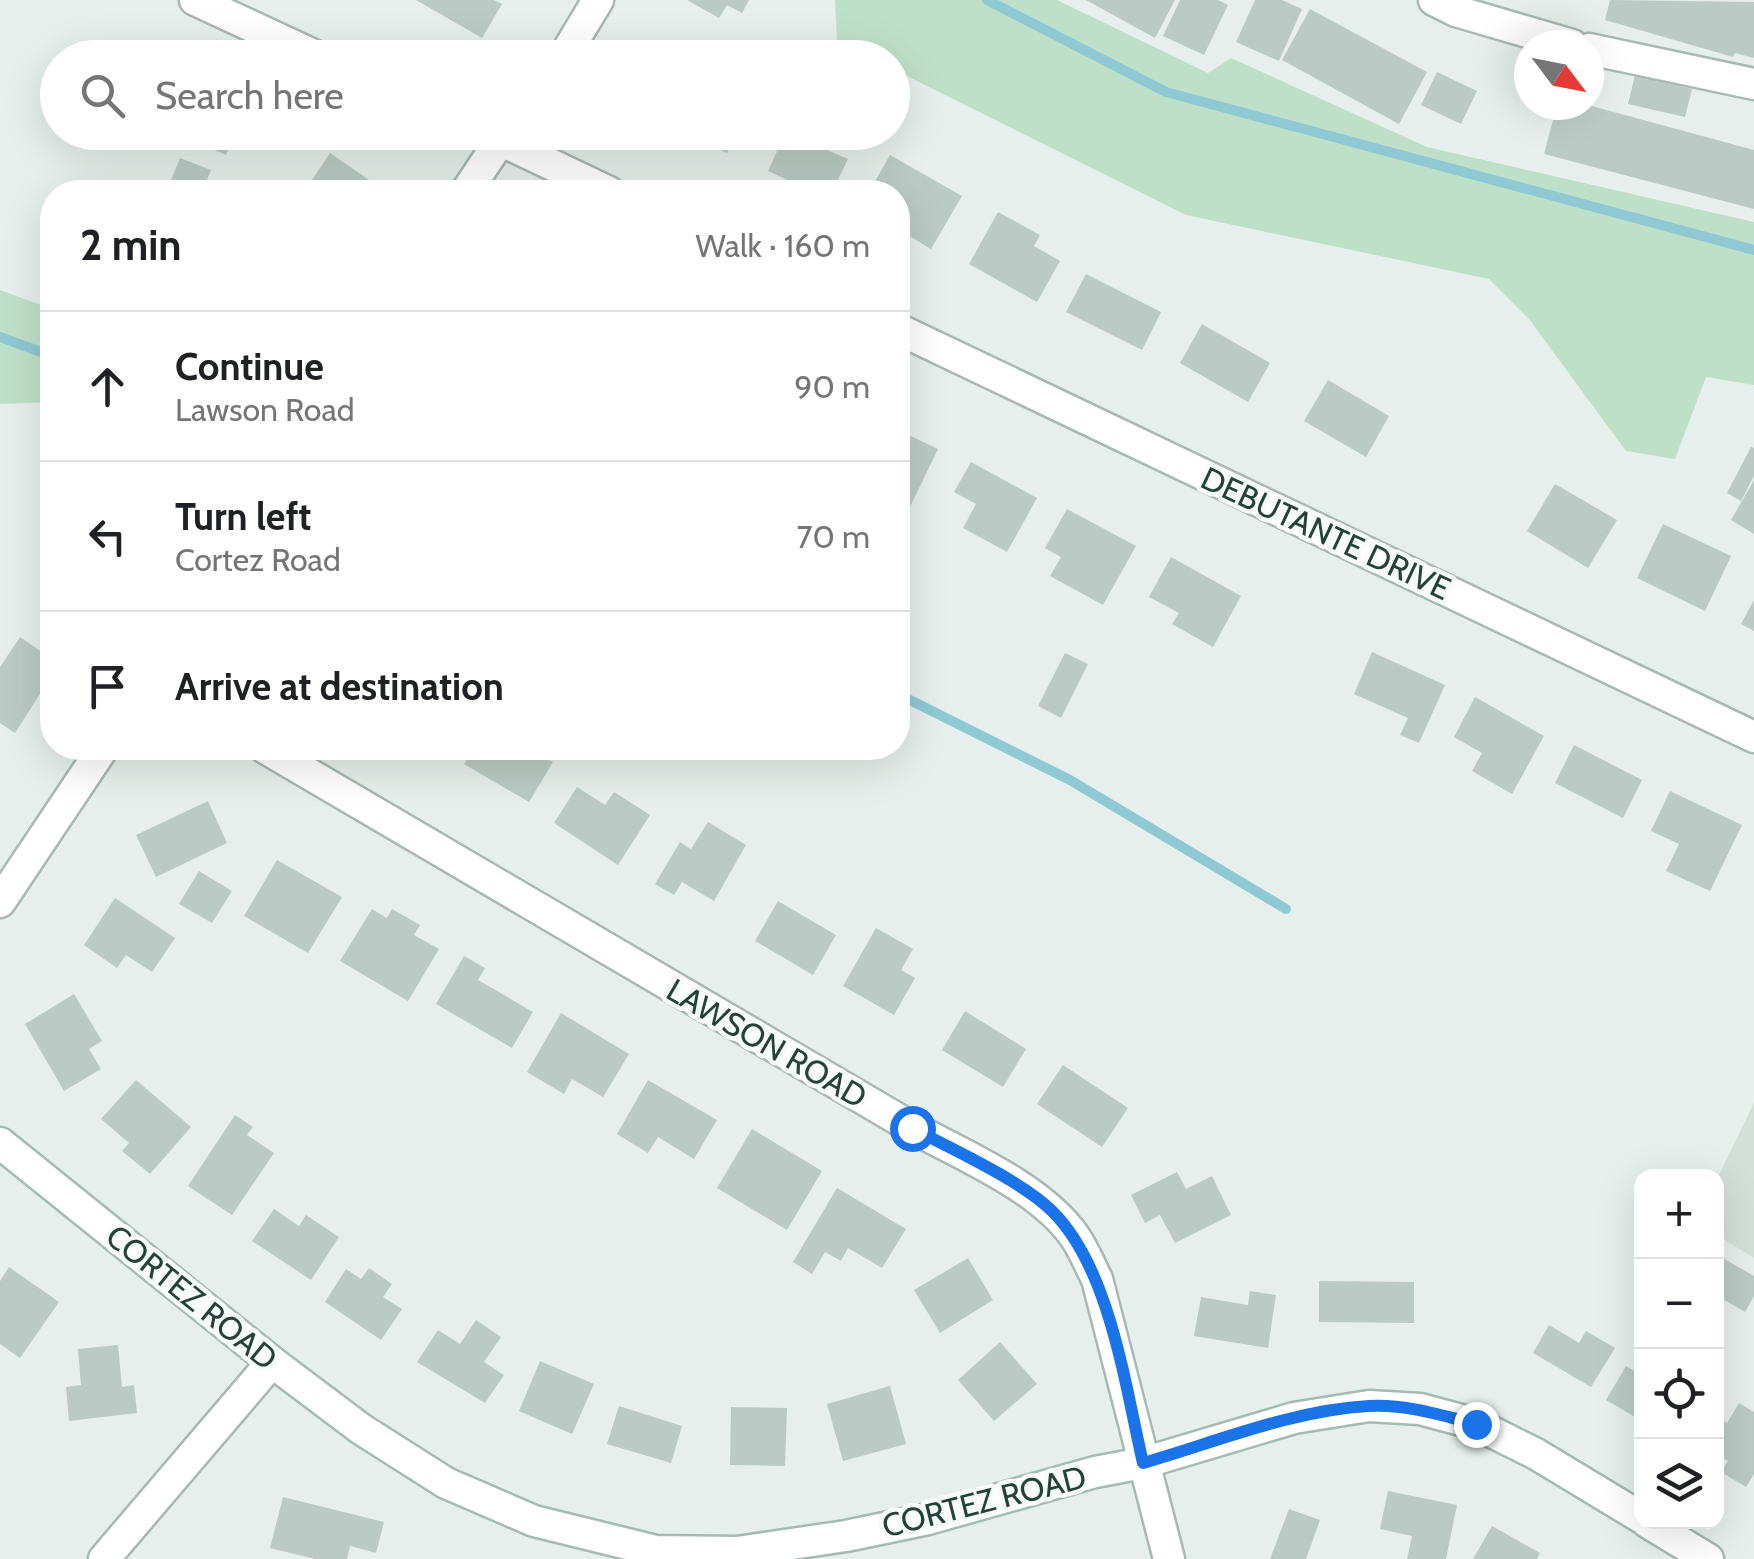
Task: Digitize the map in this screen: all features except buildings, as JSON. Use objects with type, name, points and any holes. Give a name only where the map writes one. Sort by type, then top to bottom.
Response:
[{"type":"street","points":[[195,0],[281,40]]},
{"type":"street","points":[[574,40],[598,0]]},
{"type":"street","points":[[1434,0],[1522,30]]},
{"type":"street","points":[[1604,52],[1754,84]]},
{"type":"street","points":[[472,180],[488,150]]},
{"type":"street","points":[[526,150],[585,180]]},
{"type":"street","name":"DEBUTANTE DRIVE","points":[[910,336],[1754,736]]},
{"type":"street","points":[[0,902],[95,760]]},
{"type":"street","name":"LAWSON ROAD","points":[[286,760],[1050,1208],[1076,1238],[1097,1280],[1169,1559]]},
{"type":"street","name":"CORTEZ ROAD","points":[[0,1143],[272,1362],[360,1429],[446,1483],[534,1521],[656,1550],[737,1552],[846,1536],[928,1519],[1095,1472],[1143,1463],[1294,1418],[1369,1406],[1420,1409],[1476,1424],[1536,1454],[1634,1514]]},
{"type":"street","points":[[104,1559],[272,1362]]},
{"type":"street","name":"CORTEZ ROAD","points":[[1659,1529],[1708,1559]]},
{"type":"shaded area","points":[[1754,1103],[1754,1258],[1724,1239],[1722,1169]]},
{"type":"green space","points":[[835,0],[1057,0],[1208,73],[1231,58],[1427,147],[1754,222],[1754,385],[1706,377],[1675,459],[1626,451],[1529,319],[1489,279],[1186,215],[910,77],[910,40],[837,40]]},
{"type":"green space","points":[[0,290],[40,305],[40,402],[0,404]]},
{"type":"waterway","points":[[987,0],[1166,92],[1754,250]]},
{"type":"waterway","points":[[0,337],[40,352]]},
{"type":"waterway","points":[[910,700],[1070,780],[1286,909]]},
{"type":"route","points":[[912,1128],[986,1167],[1050,1208],[1076,1238],[1097,1280],[1143,1463],[1294,1418],[1369,1406],[1420,1409],[1476,1424]]}]
